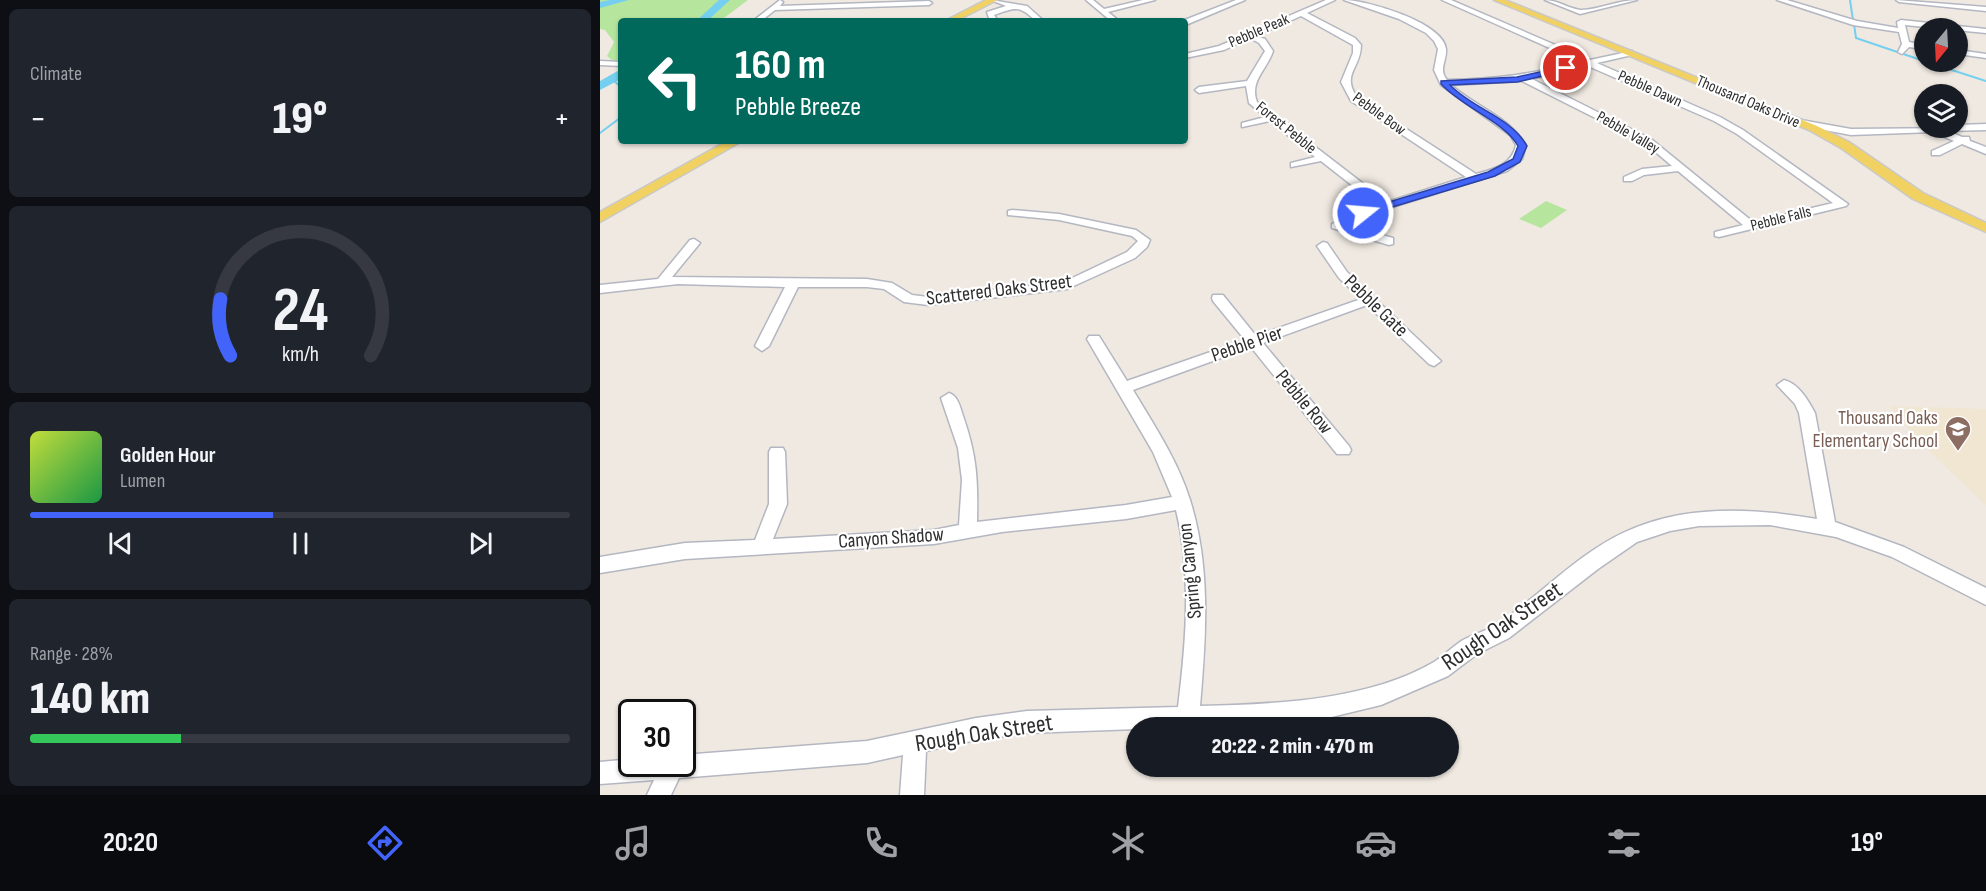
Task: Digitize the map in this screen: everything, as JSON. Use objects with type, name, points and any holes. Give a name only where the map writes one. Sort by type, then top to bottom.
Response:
[{"type":"main road","points":[[955,18],[994,0]]},
{"type":"main road","name":"Thousand Oaks Drive","points":[[1498,0],[1799,123],[1837,141],[1918,196],[1986,228]]},
{"type":"main road","points":[[600,218],[731,144]]},
{"type":"street","points":[[761,18],[783,0]]},
{"type":"street","points":[[994,0],[1025,7],[1037,18]]},
{"type":"street","points":[[1089,0],[1111,18]]},
{"type":"street","points":[[1103,11],[1152,0]]},
{"type":"street","points":[[1188,21],[1242,0]]},
{"type":"street","name":"Pebble Peak","points":[[1188,55],[1216,49],[1332,0]]},
{"type":"street","points":[[1347,0],[1373,3],[1428,31],[1439,40],[1442,49],[1438,69],[1444,83],[1456,96],[1515,133],[1521,141],[1521,152],[1514,164],[1476,179],[1386,206],[1336,226],[1389,241]]},
{"type":"street","name":"Pebble Dawn","points":[[1445,0],[1723,122],[1842,204]]},
{"type":"street","points":[[1548,0],[1580,12],[1628,1]]},
{"type":"street","points":[[1780,0],[1856,23],[1904,31]]},
{"type":"street","points":[[1791,3],[1801,0]]},
{"type":"street","points":[[1914,48],[1904,48],[1904,31],[1898,0],[1986,9]]},
{"type":"street","points":[[773,8],[929,3]]},
{"type":"street","points":[[992,18],[990,14],[1013,6]]},
{"type":"street","name":"Pebble Bow","points":[[1301,13],[1352,40],[1357,45],[1357,54],[1344,79],[1346,89],[1354,99],[1476,179]]},
{"type":"street","points":[[1901,22],[1986,31]]},
{"type":"street","name":"Forest Pebble","points":[[1250,35],[1262,41],[1269,51],[1250,83],[1249,92],[1253,103],[1386,206]]},
{"type":"street","points":[[1444,83],[1523,78],[1629,52]]},
{"type":"street","points":[[1968,53],[1986,56]]},
{"type":"street","points":[[600,63],[618,64]]},
{"type":"street","name":"Pebble Valley","points":[[1523,78],[1648,141],[1751,226]]},
{"type":"street","points":[[1199,90],[1250,83]]},
{"type":"street","points":[[1245,125],[1271,118]]},
{"type":"street","points":[[1799,123],[1836,130],[1874,133],[1914,130]]},
{"type":"street","points":[[1968,130],[1983,131]]},
{"type":"street","points":[[1936,153],[1983,131]]},
{"type":"street","points":[[1837,141],[1874,133]]},
{"type":"street","points":[[1954,138],[1986,151]]},
{"type":"street","points":[[1295,165],[1322,158]]},
{"type":"street","points":[[1628,179],[1642,172],[1681,168]]},
{"type":"street","name":"Pebble Falls","points":[[1719,234],[1842,204]]},
{"type":"street","name":"Scattered Oaks Street","points":[[600,289],[663,280],[876,283],[888,286],[909,299],[928,301],[1041,289],[1080,280],[1131,255],[1143,244],[1144,240],[1136,233],[1059,217],[1012,213]]},
{"type":"street","points":[[663,280],[694,243]]},
{"type":"street","name":"Pebble Gate","points":[[1323,246],[1343,275],[1434,361]]},
{"type":"street","points":[[762,346],[778,310],[794,283]]},
{"type":"street","name":"Pebble Row","points":[[1218,298],[1343,450]]},
{"type":"street","name":"Pebble Pier","points":[[1123,388],[1370,300]]},
{"type":"street","name":"Spring Canyon","points":[[1094,339],[1169,469],[1181,502],[1191,542],[1196,582],[1196,644],[1188,717]]},
{"type":"street","points":[[1784,385],[1801,401],[1808,413],[1827,527]]},
{"type":"street","points":[[949,398],[966,448],[970,480],[968,532]]},
{"type":"street","points":[[761,546],[778,504],[777,452]]},
{"type":"street","name":"Canyon Shadow","points":[[600,565],[685,551],[934,537],[1040,519],[1126,512],[1181,502]]},
{"type":"street","name":"Rough Oak Street","points":[[1188,717],[1319,709],[1381,695],[1412,683],[1441,669],[1470,647],[1502,632],[1591,563],[1631,537],[1670,524],[1699,519],[1770,518],[1827,527],[1898,552],[1986,597]]},
{"type":"street","name":"Rough Oak Street","points":[[696,765],[845,754],[915,744],[976,729],[1027,722],[1126,719]]},
{"type":"street","points":[[912,795],[915,744]]},
{"type":"street","name":"Rough Oak Street","points":[[600,772],[618,771]]},
{"type":"street","points":[[658,795],[667,777]]},
{"type":"shaded area","name":"Thousand Oaks Elementary School","points":[[1890,406],[1986,409],[1986,505],[1923,445]]},
{"type":"green space","points":[[600,0],[748,0],[724,18],[618,18],[618,61],[613,61],[607,56],[614,42],[605,30],[600,29]]},
{"type":"green space","points":[[1546,201],[1567,210],[1541,228],[1519,219]]},
{"type":"waterway","points":[[600,5],[624,0]]},
{"type":"waterway","points":[[704,18],[725,0]]},
{"type":"waterway","points":[[1850,0],[1853,20]]},
{"type":"waterway","points":[[1854,24],[1856,38],[1914,58]]},
{"type":"waterway","points":[[1958,72],[1986,81]]},
{"type":"waterway","points":[[600,86],[618,76]]},
{"type":"waterway","points":[[613,80],[618,84]]},
{"type":"waterway","points":[[600,133],[618,120]]},
{"type":"place","name":"Thousand Oaks Elementary School","points":[[1958,452]]},
{"type":"route","points":[[1363,213],[1491,174],[1514,164],[1517,160],[1522,146],[1515,133],[1456,96],[1444,83],[1502,81],[1532,77],[1566,68]]}]
